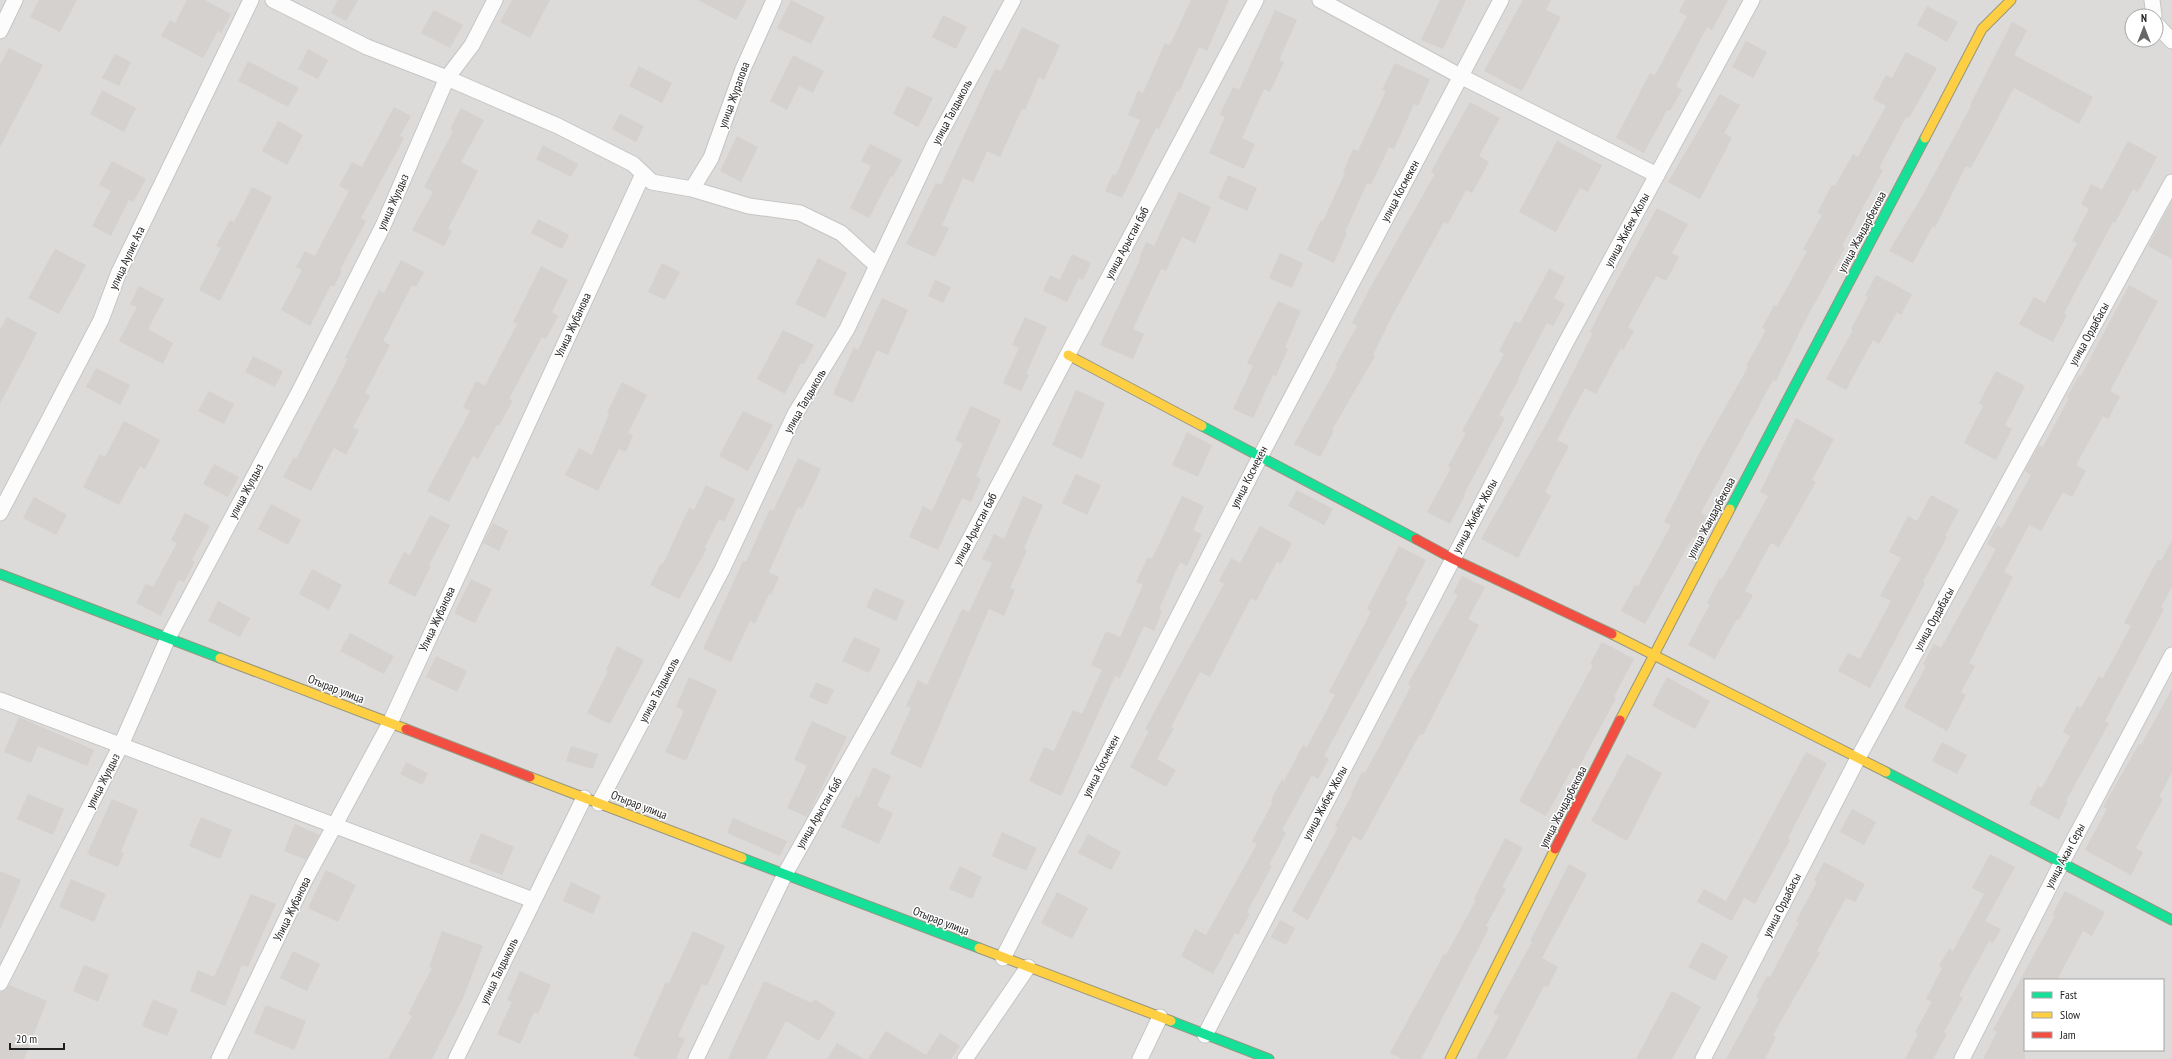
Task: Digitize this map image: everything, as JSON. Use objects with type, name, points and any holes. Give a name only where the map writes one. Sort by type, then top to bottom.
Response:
[{"type":"street","points":[[0,31],[16,0]]},
{"type":"street","name":"улица Аулие Ата","points":[[0,514],[101,320],[119,272],[251,0]]},
{"type":"street","points":[[273,0],[367,47],[447,78],[558,126],[633,164],[652,182],[692,189],[749,206],[800,213],[841,233],[876,265]]},
{"type":"street","name":"улица Жулдыз","points":[[0,983],[121,745],[168,638],[296,397],[383,226],[447,78],[472,45],[495,0]]},
{"type":"street","name":"улица Журапова","points":[[692,189],[711,158],[743,69],[774,0]]},
{"type":"street","name":"улица Талдыколь","points":[[598,803],[722,570],[795,414],[847,328],[934,145],[1013,0]]},
{"type":"street","name":"улица Арыстан баб","points":[[696,1059],[785,874],[904,663],[1256,0]]},
{"type":"street","points":[[1320,0],[1460,76],[1657,175]]},
{"type":"street","name":"улица Космекен","points":[[1003,958],[1260,456],[1501,0]]},
{"type":"street","name":"улица Жибек Жолы","points":[[1205,1035],[1564,346],[1752,0]]},
{"type":"street","name":"улица Жандарбекова","points":[[1450,1059],[1654,653],[1982,29],[2011,0]]},
{"type":"street","points":[[2164,32],[2172,40]]},
{"type":"street","name":"Улица Жубанова","points":[[219,1059],[305,880],[390,723],[644,174]]},
{"type":"street","name":"улица Ордабасы","points":[[1703,1059],[1858,758],[2172,182]]},
{"type":"street","points":[[1068,355],[1453,559],[1654,653],[2060,864],[2172,920]]},
{"type":"street","name":"Отырар улица","points":[[0,574],[1269,1059]]},
{"type":"street","name":"улица Акан Серы","points":[[1962,1059],[2060,864],[2172,655]]},
{"type":"street","points":[[0,700],[533,900]]},
{"type":"street","name":"улица Талдыколь","points":[[456,1059],[584,798]]},
{"type":"street","points":[[965,1059],[1028,967]]},
{"type":"street","points":[[1140,1059],[1160,1017]]},
{"type":"shaded area","points":[[0,0],[2172,0],[2172,1059],[0,1059]]},
{"type":"building","points":[[39,0],[77,0],[60,32],[30,17]]},
{"type":"building","points":[[187,0],[205,0],[231,14],[221,33],[218,31],[203,58],[161,36],[170,20],[175,23]]},
{"type":"building","points":[[338,0],[358,0],[346,21],[331,13]]},
{"type":"building","points":[[512,0],[550,0],[530,38],[500,22]]},
{"type":"building","points":[[698,0],[747,0],[736,20]]},
{"type":"building","points":[[791,0],[825,17],[811,44],[777,28]]},
{"type":"building","points":[[1191,0],[1229,0],[1207,51],[1199,47],[1179,92],[1177,91],[1159,129],[1156,128],[1122,198],[1105,191],[1113,174],[1116,175],[1140,120],[1128,115],[1138,91],[1143,93],[1165,43],[1170,45]]},
{"type":"building","points":[[1440,0],[1466,0],[1443,49],[1421,40]]},
{"type":"building","points":[[1523,0],[1551,0],[1546,10],[1561,17],[1522,91],[1484,71]]},
{"type":"building","points":[[1685,0],[1728,0],[1712,30],[1707,27],[1676,86],[1682,90],[1670,111],[1667,110],[1644,153],[1616,138],[1650,73],[1655,75],[1687,16],[1679,12]]},
{"type":"building","points":[[1927,6],[1958,22],[1947,42],[1917,25]]},
{"type":"building","points":[[434,10],[463,25],[450,48],[421,33]]},
{"type":"building","points":[[1275,10],[1297,20],[1279,60],[1284,62],[1270,92],[1264,89],[1242,138],[1255,144],[1244,169],[1209,153],[1225,117],[1220,114],[1233,87],[1239,90]]},
{"type":"building","points":[[943,15],[967,27],[956,49],[932,37]]},
{"type":"building","points":[[2012,22],[2027,30],[2014,55],[2093,97],[2079,124],[2014,88],[1971,168],[1966,166],[1935,228],[1933,226],[1913,263],[1889,251],[1924,193],[1971,106],[1970,105]]},
{"type":"building","points":[[1022,27],[1060,45],[1044,80],[1039,77],[1025,110],[1022,109],[1000,157],[987,151],[973,183],[963,178],[942,225],[949,228],[935,257],[906,244],[936,183],[941,185],[995,69],[1001,71]]},
{"type":"building","points":[[1746,41],[1767,52],[1753,78],[1732,67]]},
{"type":"building","points":[[9,48],[43,65],[0,147],[0,65]]},
{"type":"building","points":[[308,49],[328,60],[318,79],[298,69]]},
{"type":"building","points":[[1906,52],[1937,68],[1909,118],[1906,117],[1879,168],[1883,170],[1842,246],[1845,248],[1805,321],[1776,381],[1773,380],[1701,513],[1707,516],[1695,538],[1693,537],[1645,624],[1621,611],[1635,585],[1638,586],[1671,525],[1664,522],[1701,450],[1748,367],[1746,366],[1766,330],[1762,328],[1774,305],[1777,306],[1807,251],[1803,249],[1822,215],[1817,213],[1832,185],[1835,186],[1853,154],[1858,157],[1886,106],[1873,99],[1886,75],[1892,78]]},
{"type":"building","points":[[115,54],[131,62],[119,86],[102,78]]},
{"type":"building","points":[[793,55],[824,71],[813,93],[799,86],[787,110],[770,101]]},
{"type":"building","points":[[248,61],[299,88],[288,107],[238,81]]},
{"type":"building","points":[[1395,63],[1430,79],[1418,106],[1414,104],[1394,149],[1389,147],[1371,185],[1367,183],[1345,232],[1347,233],[1334,263],[1307,250],[1321,220],[1323,221],[1345,173],[1343,172],[1353,149],[1358,151],[1386,91],[1382,90]]},
{"type":"building","points":[[639,66],[672,83],[662,103],[629,86]]},
{"type":"building","points":[[907,86],[933,98],[918,127],[893,114]]},
{"type":"building","points":[[102,90],[136,108],[124,132],[90,114]]},
{"type":"building","points":[[1720,94],[1740,105],[1724,133],[1732,138],[1700,199],[1668,182]]},
{"type":"building","points":[[1470,102],[1500,118],[1479,156],[1489,162],[1472,193],[1466,190],[1448,224],[1444,222],[1392,316],[1373,355],[1375,356],[1332,430],[1334,431],[1320,457],[1294,444],[1337,367],[1335,366],[1357,326],[1352,323],[1369,290],[1435,174],[1431,172]]},
{"type":"building","points":[[394,107],[411,116],[400,136],[404,138],[361,218],[366,221],[340,270],[342,271],[334,287],[331,285],[310,326],[281,310],[302,270],[296,267],[305,251],[315,256],[349,191],[339,186],[352,162],[362,167]]},
{"type":"building","points":[[461,108],[484,120],[461,162],[478,171],[448,229],[452,231],[444,246],[412,230],[433,192],[424,187],[453,131],[450,129]]},
{"type":"building","points":[[620,114],[644,126],[636,142],[612,129]]},
{"type":"building","points":[[278,121],[303,135],[287,165],[262,151]]},
{"type":"building","points":[[737,136],[758,147],[741,182],[720,171]]},
{"type":"building","points":[[1557,141],[1602,165],[1588,192],[1580,188],[1556,232],[1519,212]]},
{"type":"building","points":[[2128,141],[2157,157],[2138,192],[2133,189],[2115,223],[2113,222],[2064,313],[2067,315],[2053,342],[2019,324],[2034,297],[2045,303],[2077,243],[2072,241],[2089,209],[2081,204],[2091,184],[2102,190]]},
{"type":"building","points":[[870,144],[902,160],[893,177],[891,176],[869,218],[850,208],[871,166],[861,161]]},
{"type":"building","points":[[543,145],[578,164],[571,177],[536,159]]},
{"type":"building","points":[[112,161],[146,179],[133,202],[129,200],[111,236],[92,226],[111,191],[99,185]]},
{"type":"building","points":[[1228,175],[1257,188],[1247,211],[1218,198]]},
{"type":"building","points":[[252,187],[272,197],[220,301],[199,290],[221,248],[216,246],[230,220],[234,222]]},
{"type":"building","points":[[1179,192],[1211,207],[1195,243],[1182,237],[1166,271],[1161,269],[1133,329],[1144,334],[1133,359],[1100,345],[1140,260],[1139,259],[1146,242],[1154,246]]},
{"type":"building","points":[[2172,201],[2172,259],[2148,246]]},
{"type":"building","points":[[1657,208],[1688,224],[1672,253],[1679,257],[1666,281],[1656,276],[1628,327],[1634,331],[1623,350],[1621,348],[1596,394],[1585,388],[1557,440],[1569,446],[1545,492],[1551,496],[1518,558],[1481,539],[1548,421],[1593,333],[1590,332],[1606,300]]},
{"type":"building","points":[[538,219],[569,235],[562,249],[531,233]]},
{"type":"building","points":[[55,249],[86,265],[59,314],[28,298]]},
{"type":"building","points":[[1280,253],[1303,263],[1292,288],[1269,278]]},
{"type":"building","points":[[1072,254],[1091,263],[1083,280],[1079,278],[1067,302],[1043,291],[1050,275],[1060,280]]},
{"type":"building","points":[[818,258],[847,273],[825,318],[795,304]]},
{"type":"building","points":[[401,260],[424,272],[416,287],[412,285],[383,341],[390,345],[365,393],[370,396],[353,427],[359,430],[346,455],[334,448],[311,491],[283,477],[294,457],[296,459],[348,359],[345,358],[379,290],[384,293]]},
{"type":"building","points":[[662,263],[680,272],[665,300],[648,292]]},
{"type":"building","points":[[541,266],[568,280],[552,312],[558,316],[546,339],[542,337],[509,399],[513,400],[499,426],[497,425],[478,459],[473,456],[449,502],[427,491],[470,411],[463,407],[476,381],[485,386],[517,324],[513,322]]},
{"type":"building","points":[[1549,269],[1565,277],[1554,298],[1565,304],[1553,326],[1547,323],[1518,378],[1519,379],[1499,415],[1505,418],[1464,494],[1465,495],[1450,524],[1427,512],[1451,468],[1448,466],[1466,433],[1462,431],[1504,354],[1499,351],[1515,321],[1520,323]]},
{"type":"building","points":[[1876,275],[1912,294],[1901,315],[1897,312],[1879,344],[1873,340],[1846,390],[1826,379],[1853,330],[1851,329],[1868,297],[1865,296]]},
{"type":"building","points":[[935,280],[951,287],[943,303],[928,296]]},
{"type":"building","points":[[2129,285],[2158,301],[2110,391],[2120,397],[2108,419],[2103,416],[2076,465],[2086,471],[2072,497],[2063,492],[2041,531],[2029,525],[2004,572],[2013,577],[1969,663],[1975,666],[1961,692],[1966,695],[1947,731],[1904,707],[1926,666],[1923,664],[1934,644],[1941,648],[1996,549],[1987,544],[1997,525],[2002,528],[2031,475],[2025,471],[2039,445],[2043,447],[2069,398],[2067,397],[2079,375],[2081,376]]},
{"type":"building","points":[[139,286],[164,299],[148,329],[173,343],[163,364],[119,341],[137,307],[130,304]]},
{"type":"building","points":[[882,298],[908,310],[888,355],[877,350],[853,403],[833,394],[854,347],[858,350]]},
{"type":"building","points":[[1278,301],[1301,311],[1285,347],[1288,349],[1276,376],[1273,375],[1253,418],[1233,409],[1253,366],[1247,363]]},
{"type":"building","points":[[7,317],[37,333],[0,404],[0,330]]},
{"type":"building","points":[[1025,317],[1047,327],[1026,374],[1029,375],[1021,391],[1003,383],[1019,348],[1012,345]]},
{"type":"building","points":[[783,330],[814,345],[804,364],[801,363],[785,394],[757,379]]},
{"type":"building","points":[[253,356],[283,371],[275,387],[245,372]]},
{"type":"building","points":[[96,368],[130,385],[120,405],[86,387]]},
{"type":"building","points":[[1996,371],[2025,386],[2005,425],[2012,429],[1996,460],[1964,443],[1983,406],[1979,403]]},
{"type":"building","points":[[622,382],[647,395],[628,433],[633,435],[626,452],[619,449],[598,491],[565,475],[579,448],[592,455],[609,414],[607,413]]},
{"type":"building","points":[[1076,390],[1105,403],[1082,459],[1052,445]]},
{"type":"building","points":[[209,391],[234,404],[224,424],[198,411]]},
{"type":"building","points":[[971,406],[1001,420],[976,476],[981,479],[971,502],[962,498],[938,550],[909,537],[923,506],[932,511],[963,444],[955,440]]},
{"type":"building","points":[[743,411],[773,425],[748,471],[719,456]]},
{"type":"building","points":[[1796,418],[1834,439],[1812,480],[1816,482],[1779,547],[1771,543],[1745,591],[1753,595],[1739,620],[1737,619],[1715,659],[1688,645],[1710,604],[1707,603],[1720,578],[1722,579],[1768,496],[1760,492]]},
{"type":"building","points":[[124,421],[160,440],[145,469],[140,466],[119,505],[83,487],[100,454],[105,457]]},
{"type":"building","points":[[1187,432],[1212,445],[1198,477],[1172,465]]},
{"type":"building","points":[[798,458],[821,469],[802,509],[798,507],[769,572],[779,577],[771,595],[769,594],[755,624],[750,621],[731,662],[703,649],[743,561],[746,562],[770,509],[773,511]]},
{"type":"building","points":[[214,464],[239,477],[228,497],[203,484]]},
{"type":"building","points":[[1076,474],[1101,485],[1087,515],[1062,503]]},
{"type":"building","points":[[706,485],[735,499],[724,522],[719,519],[705,547],[707,548],[679,599],[650,585],[661,563],[663,564],[689,508],[694,510]]},
{"type":"building","points":[[1297,490],[1333,509],[1324,525],[1288,506]]},
{"type":"building","points":[[1931,495],[1959,510],[1945,536],[1947,537],[1923,582],[1925,583],[1870,688],[1838,671],[1848,653],[1860,659],[1891,601],[1880,596],[1901,558],[1889,552],[1908,516],[1917,521]]},
{"type":"building","points":[[1023,496],[1043,505],[1024,548],[1027,550],[1010,588],[1015,590],[1004,616],[989,609],[921,768],[890,754],[911,708],[906,706],[918,680],[927,685],[962,609],[969,612],[992,563],[982,559],[994,534],[1004,539]]},
{"type":"building","points":[[1182,496],[1204,506],[1193,530],[1202,534],[1187,566],[1180,562],[1159,609],[1162,611],[1154,631],[1144,626],[1120,678],[1115,676],[1061,796],[1029,781],[1044,747],[1054,751],[1073,710],[1082,714],[1102,670],[1091,665],[1106,631],[1120,637],[1143,585],[1136,582],[1148,557],[1152,559]]},
{"type":"building","points":[[34,497],[67,515],[56,535],[23,518]]},
{"type":"building","points":[[271,504],[301,520],[288,545],[258,529]]},
{"type":"building","points":[[185,513],[210,526],[192,560],[195,562],[184,582],[179,580],[161,616],[136,603],[146,584],[153,587],[177,543],[171,540]]},
{"type":"building","points":[[430,515],[450,525],[429,565],[431,566],[415,597],[388,583],[404,552],[410,555]]},
{"type":"building","points":[[493,523],[508,531],[499,551],[483,543]]},
{"type":"building","points":[[1260,526],[1292,543],[1281,564],[1277,562],[1256,601],[1251,598],[1210,677],[1200,672],[1171,727],[1174,728],[1157,759],[1176,770],[1166,787],[1130,767],[1149,731],[1145,729],[1224,584],[1219,581],[1231,558],[1240,563]]},
{"type":"building","points":[[2172,540],[2172,587],[2161,607],[2164,609],[2105,721],[2109,723],[2066,801],[2068,802],[2059,820],[2029,804],[2038,786],[2042,788],[2070,736],[2063,732],[2077,706],[2081,708],[2099,676],[2103,678],[2131,626],[2124,623],[2158,559],[2161,561]]},
{"type":"building","points":[[1399,546],[1426,560],[1405,601],[1408,602],[1324,756],[1329,759],[1318,779],[1312,775],[1282,830],[1286,833],[1269,865],[1272,866],[1247,912],[1250,914],[1238,935],[1235,933],[1213,974],[1181,956],[1195,929],[1206,935],[1257,844],[1252,841],[1273,802],[1271,800],[1282,779],[1284,781],[1303,745],[1307,747],[1335,695],[1329,692],[1371,612],[1367,609]]},
{"type":"building","points":[[312,569],[342,585],[329,610],[299,594]]},
{"type":"building","points":[[1462,576],[1485,587],[1468,619],[1479,625],[1423,735],[1420,734],[1361,841],[1353,836],[1308,920],[1292,911],[1338,828],[1335,826],[1352,795],[1351,794],[1362,772],[1365,773],[1411,686],[1408,684],[1458,595],[1453,593]]},
{"type":"building","points":[[471,579],[492,589],[475,623],[454,613]]},
{"type":"building","points":[[875,588],[905,601],[896,621],[866,607]]},
{"type":"building","points":[[218,601],[250,618],[240,637],[208,621]]},
{"type":"building","points":[[350,633],[394,656],[384,674],[340,651]]},
{"type":"building","points":[[854,637],[881,649],[869,673],[842,661]]},
{"type":"building","points":[[1602,642],[1634,659],[1614,696],[1616,698],[1578,769],[1573,767],[1546,816],[1519,801],[1593,665],[1590,664]]},
{"type":"building","points":[[617,646],[644,660],[610,724],[587,713],[608,671],[606,670]]},
{"type":"building","points":[[436,656],[467,671],[457,692],[426,677]]},
{"type":"building","points":[[689,677],[717,690],[686,761],[665,752],[684,711],[676,707]]},
{"type":"building","points":[[1667,677],[1710,701],[1695,729],[1652,706]]},
{"type":"building","points":[[816,682],[834,690],[827,705],[809,697]]},
{"type":"building","points":[[2172,689],[2172,772],[2159,797],[2163,799],[2136,848],[2143,852],[2131,875],[2085,850],[2107,809],[2103,807],[2139,744],[2141,745]]},
{"type":"building","points":[[19,717],[94,750],[87,766],[38,746],[31,763],[4,752]]},
{"type":"building","points":[[812,721],[847,737],[807,817],[787,808],[807,766],[794,760]]},
{"type":"building","points":[[1942,742],[1967,755],[1957,774],[1932,761]]},
{"type":"building","points":[[571,746],[598,754],[593,769],[566,761]]},
{"type":"building","points":[[1806,752],[1827,763],[1788,838],[1790,840],[1755,904],[1744,898],[1732,921],[1697,902],[1704,889],[1726,901]]},
{"type":"building","points":[[1627,754],[1662,773],[1627,841],[1591,821]]},
{"type":"building","points":[[406,762],[428,773],[422,785],[400,774]]},
{"type":"building","points":[[873,767],[891,776],[877,806],[893,813],[879,844],[841,827],[856,796],[859,798]]},
{"type":"building","points":[[28,794],[64,809],[53,835],[17,819]]},
{"type":"building","points":[[112,799],[138,810],[121,852],[124,853],[118,867],[87,854]]},
{"type":"building","points":[[1852,809],[1876,822],[1864,845],[1840,832]]},
{"type":"building","points":[[201,817],[232,830],[220,859],[189,846]]},
{"type":"building","points":[[733,818],[787,841],[780,856],[727,833]]},
{"type":"building","points":[[295,824],[319,835],[306,860],[284,851]]},
{"type":"building","points":[[1002,832],[1037,848],[1026,871],[992,856]]},
{"type":"building","points":[[481,833],[514,847],[502,875],[469,862]]},
{"type":"building","points":[[1088,834],[1121,852],[1111,870],[1078,853]]},
{"type":"building","points":[[1505,838],[1523,848],[1502,887],[1506,889],[1486,926],[1489,928],[1421,1059],[1402,1059],[1390,1053],[1444,954],[1446,955],[1476,900],[1474,899]]},
{"type":"building","points":[[1990,854],[2015,867],[1985,921],[2001,929],[1993,943],[1989,941],[1959,996],[1963,998],[1944,1032],[1947,1034],[1933,1059],[1905,1059],[1918,1034],[1915,1032],[1932,1002],[1926,999],[1942,968],[1939,966],[1949,949],[1953,951],[1984,894],[1972,888]]},
{"type":"building","points":[[1824,862],[1865,884],[1855,902],[1846,898],[1817,951],[1820,953],[1773,1035],[1776,1037],[1765,1059],[1726,1059],[1759,999],[1756,997],[1767,976],[1770,977],[1799,922],[1796,921],[1817,882],[1814,880]]},
{"type":"building","points":[[1569,864],[1587,874],[1542,958],[1558,967],[1548,987],[1544,986],[1506,1059],[1476,1059],[1499,1016],[1493,1013],[1532,942],[1530,941]]},
{"type":"building","points":[[960,866],[982,877],[972,899],[949,889]]},
{"type":"building","points":[[326,870],[356,885],[338,922],[308,908]]},
{"type":"building","points":[[0,871],[21,880],[0,930]]},
{"type":"building","points":[[71,879],[106,894],[94,922],[59,907]]},
{"type":"building","points":[[571,882],[601,896],[593,914],[563,901]]},
{"type":"building","points":[[2065,891],[2105,912],[2092,936],[2083,931],[2058,979],[2024,979],[2025,1059],[1983,1059],[1997,1032],[1993,1030],[2055,916],[2052,915]]},
{"type":"building","points":[[1057,892],[1088,908],[1072,939],[1041,923]]},
{"type":"building","points":[[251,894],[276,904],[248,967],[242,965],[225,1006],[190,991],[198,970],[214,977]]},
{"type":"building","points":[[1280,920],[1295,928],[1286,945],[1271,937]]},
{"type":"building","points":[[442,931],[483,946],[463,998],[432,1059],[388,1059],[412,1016],[408,1014],[432,968],[429,967]]},
{"type":"building","points":[[693,931],[725,946],[707,986],[702,984],[678,1036],[685,1039],[676,1059],[641,1059],[633,1055],[666,982],[669,983]]},
{"type":"building","points":[[1702,942],[1728,956],[1715,981],[1688,967]]},
{"type":"building","points":[[293,951],[320,964],[307,991],[280,978]]},
{"type":"building","points":[[84,965],[109,975],[98,1002],[73,991]]},
{"type":"building","points":[[520,971],[551,985],[538,1014],[534,1012],[520,1044],[497,1034],[512,1002],[507,1000]]},
{"type":"building","points":[[764,981],[812,1003],[814,999],[836,1013],[819,1041],[786,1021],[766,1059],[728,1059]]},
{"type":"building","points":[[9,985],[47,1001],[24,1059],[0,1059],[0,992],[5,990]]},
{"type":"building","points":[[1672,991],[1701,1007],[1672,1059],[1636,1059]]},
{"type":"building","points":[[153,999],[178,1010],[167,1036],[142,1026]]},
{"type":"building","points":[[266,1005],[306,1021],[294,1050],[254,1033]]},
{"type":"building","points":[[886,1031],[926,1055],[940,1033],[960,1046],[951,1059],[868,1059]]},
{"type":"building","points":[[837,1043],[864,1059],[827,1059]]},
{"type":"traffic: fast","points":[[1730,509],[1925,138]]},
{"type":"traffic: fast","points":[[1202,426],[1416,539]]},
{"type":"traffic: fast","points":[[0,574],[220,658]]},
{"type":"traffic: fast","points":[[1886,772],[2172,920]]},
{"type":"traffic: fast","points":[[742,858],[979,948]]},
{"type":"traffic: fast","points":[[1171,1021],[1269,1059]]},
{"type":"traffic: slow","points":[[1925,138],[1982,29],[2011,0]]},
{"type":"traffic: slow","points":[[1068,355],[1202,426]]},
{"type":"traffic: slow","points":[[1620,720],[1730,509]]},
{"type":"traffic: slow","points":[[1612,634],[1886,772]]},
{"type":"traffic: slow","points":[[220,658],[406,729]]},
{"type":"traffic: slow","points":[[530,777],[742,858]]},
{"type":"traffic: slow","points":[[1450,1059],[1555,849]]},
{"type":"traffic: slow","points":[[979,948],[1171,1021]]},
{"type":"traffic: jam","points":[[1416,539],[1453,559],[1612,634]]},
{"type":"traffic: jam","points":[[1555,849],[1620,720]]},
{"type":"traffic: jam","points":[[406,729],[530,777]]}]
